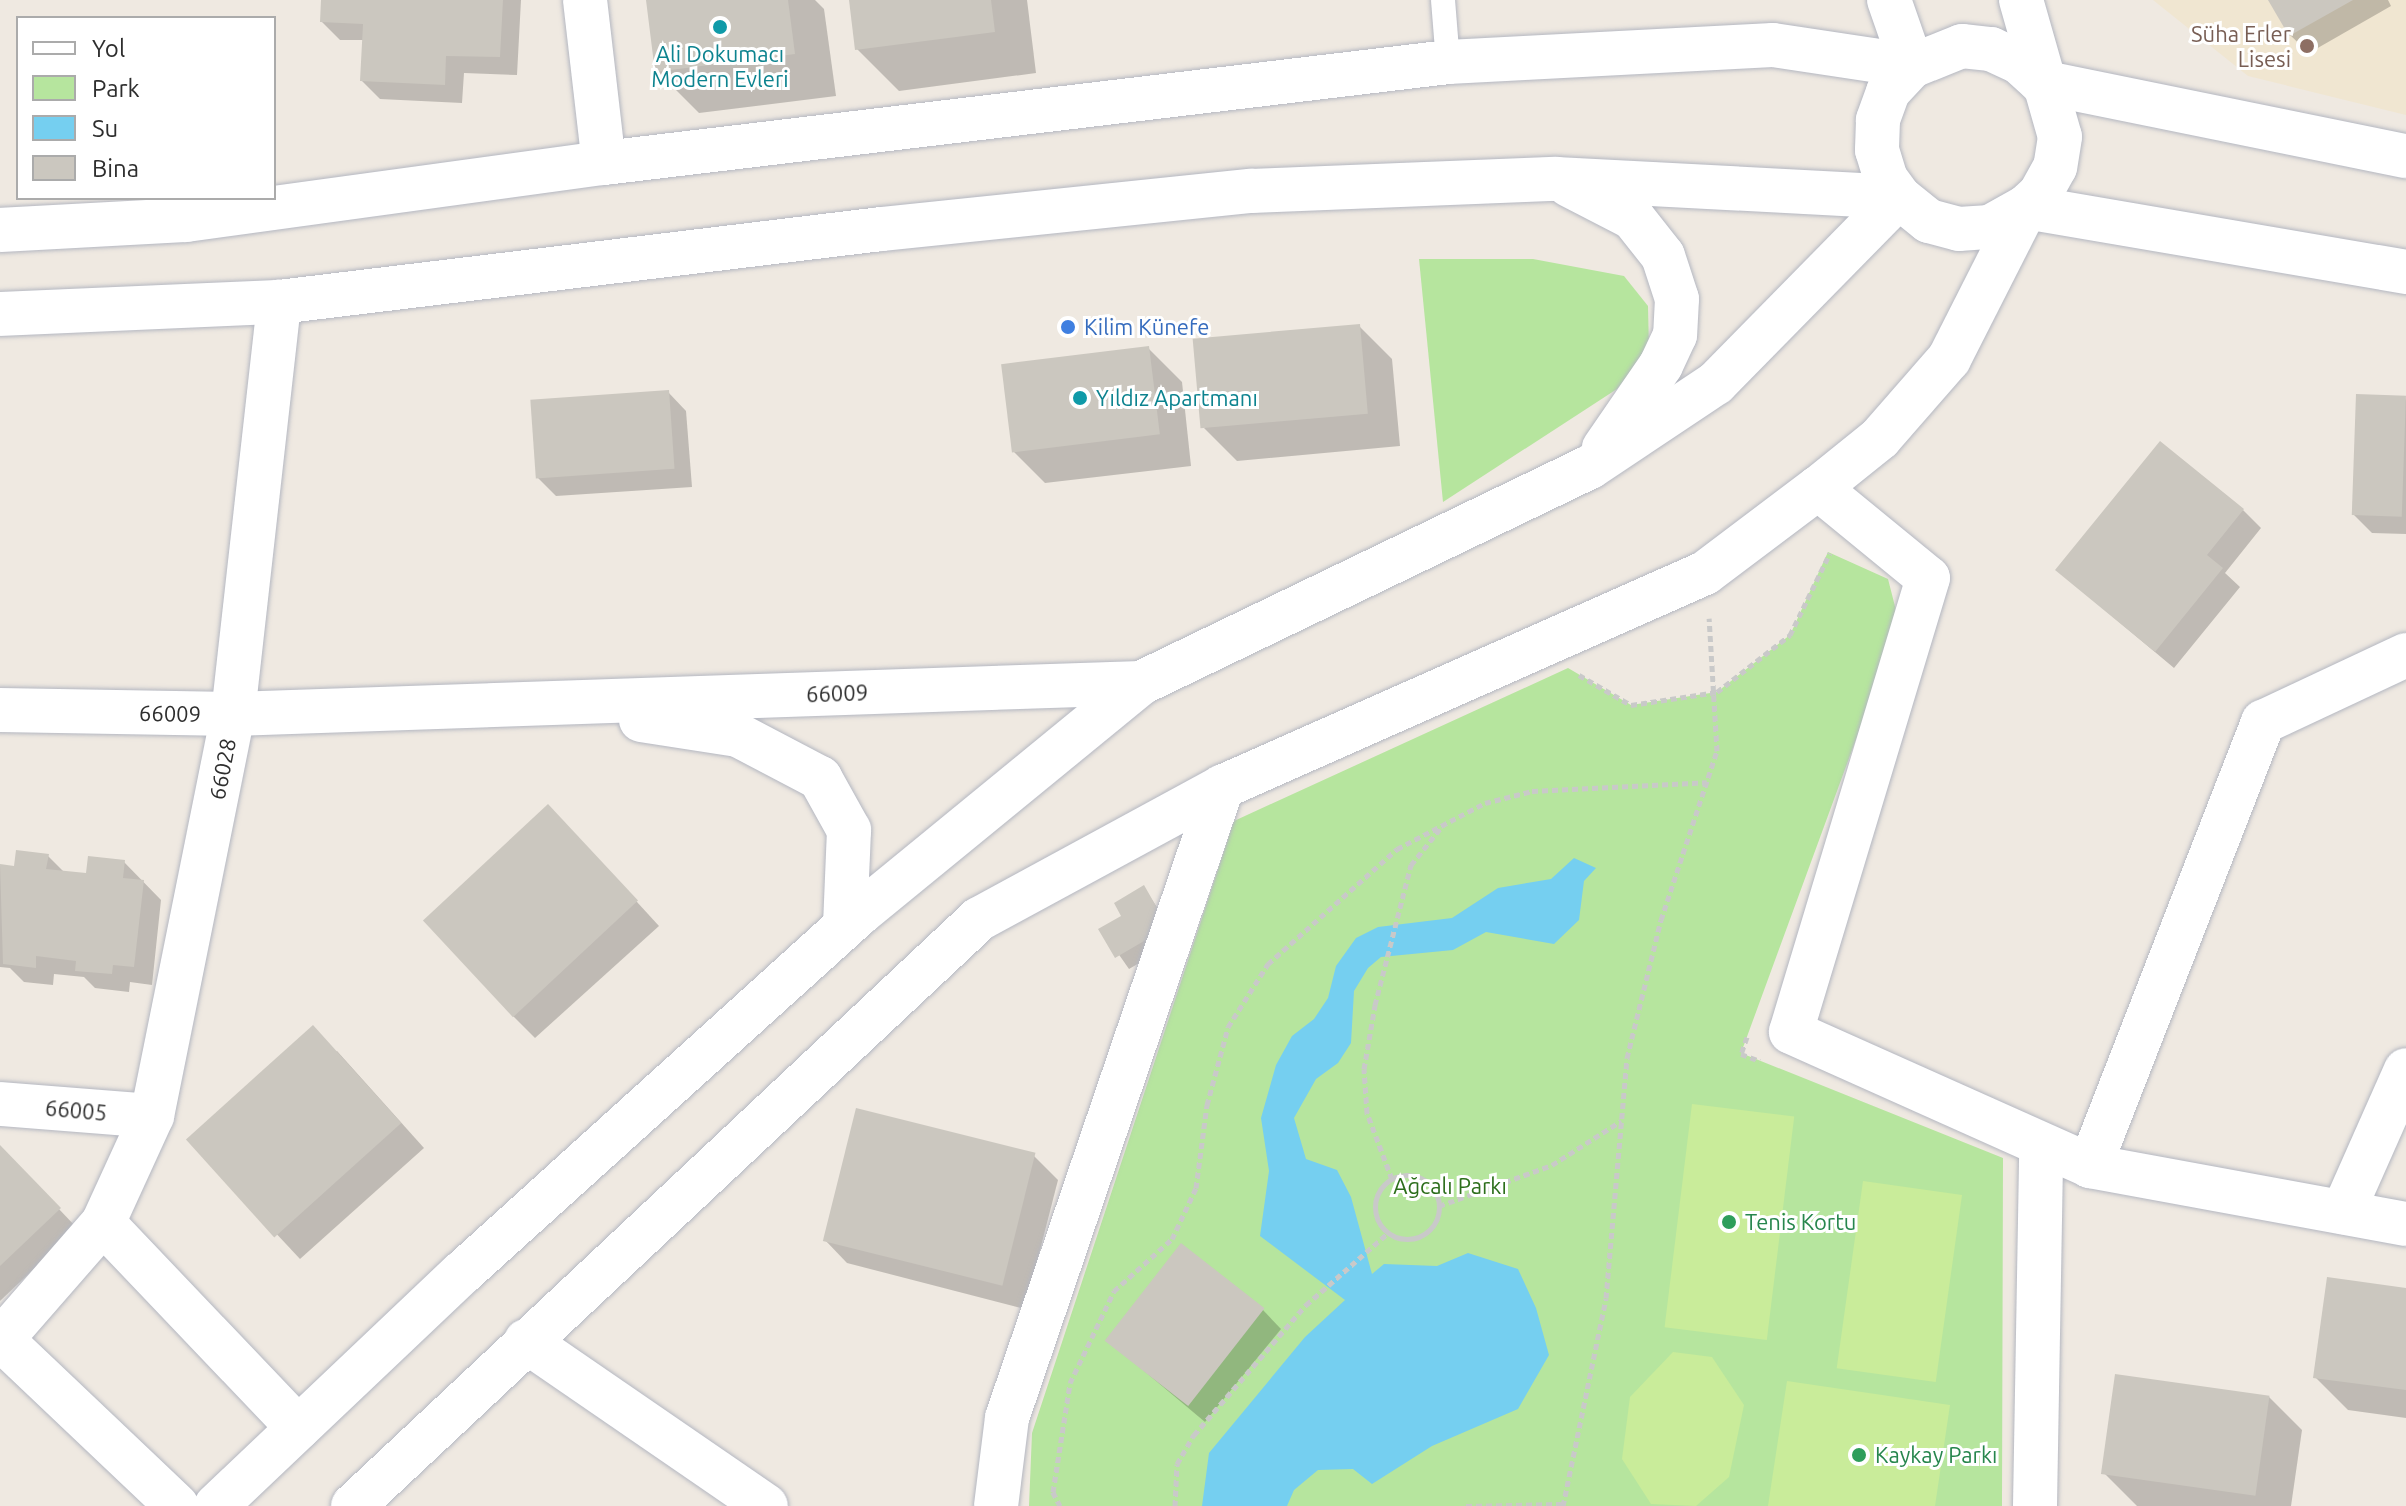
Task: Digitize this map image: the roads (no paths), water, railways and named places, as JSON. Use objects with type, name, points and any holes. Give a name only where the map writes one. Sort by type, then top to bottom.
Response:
[{"type":"main road","points":[[585,0],[604,163]]},
{"type":"main road","points":[[1889,0],[1912,66]]},
{"type":"main road","points":[[2021,0],[2041,82],[2055,108],[2060,137],[2055,167],[2040,194],[2026,207],[1990,227],[1959,229],[1929,221],[1899,197],[1886,179],[1877,150],[1878,120],[1888,92],[1912,66],[1962,46],[1991,49],[2019,62],[2041,82],[2406,156]]},
{"type":"main road","points":[[0,230],[186,220],[604,163],[1448,62],[1773,45],[1912,66]]},
{"type":"main road","points":[[0,314],[279,302],[881,229],[1251,191],[1556,179],[1899,197]]},
{"type":"main road","points":[[1556,179],[1633,218],[1663,256],[1677,299],[1675,335],[1661,365],[1590,467]]},
{"type":"main road","points":[[216,1506],[845,926],[1141,683],[1590,467],[1716,383],[1899,197]]},
{"type":"main road","points":[[2026,207],[2406,272]]},
{"type":"main road","points":[[353,1506],[979,919],[1222,787],[1705,573],[1818,488],[1880,438],[1949,359],[2026,207]]},
{"type":"main road","name":"66028","points":[[1,1340],[103,1223],[152,1116],[233,714],[279,302]]},
{"type":"main road","points":[[1818,488],[1928,578],[1791,1032],[2090,1166],[2406,1224]]},
{"type":"main road","points":[[2090,1166],[2263,722],[2406,655]]},
{"type":"main road","name":"66009","points":[[0,710],[233,714],[1141,683]]},
{"type":"main road","name":"66009","points":[[532,704],[738,735],[820,778],[849,830],[845,926]]},
{"type":"main road","points":[[996,1506],[1007,1418],[1222,787]]},
{"type":"main road","points":[[2343,1212],[2406,1070]]},
{"type":"main road","name":"66005","points":[[0,1104],[152,1116]]},
{"type":"main road","points":[[2035,1506],[2041,1146]]},
{"type":"main road","points":[[103,1223],[298,1428]]},
{"type":"main road","points":[[1,1340],[177,1506]]},
{"type":"main road","points":[[526,1341],[766,1506]]},
{"type":"lane","points":[[1443,0],[1448,62]]},
{"type":"water","points":[[1574,858],[1596,868],[1584,881],[1579,920],[1554,944],[1486,932],[1453,950],[1381,957],[1368,968],[1354,991],[1351,1043],[1338,1063],[1316,1079],[1294,1118],[1306,1159],[1337,1170],[1351,1197],[1372,1274],[1384,1264],[1437,1266],[1468,1253],[1518,1269],[1536,1308],[1549,1355],[1518,1409],[1432,1446],[1372,1484],[1353,1469],[1318,1470],[1294,1490],[1287,1506],[1202,1506],[1209,1453],[1305,1337],[1345,1300],[1260,1236],[1269,1171],[1261,1118],[1276,1065],[1292,1036],[1314,1019],[1328,998],[1336,966],[1356,938],[1378,927],[1452,918],[1498,888],[1551,879]]},
{"type":"place","name":"Ali Dokumacı Modern Evleri","points":[[720,27]]},
{"type":"place","name":"Süha Erler Lisesi","points":[[2307,46]]},
{"type":"place","name":"Kilim Künefe","points":[[1068,327]]},
{"type":"place","name":"Yıldız Apartmanı","points":[[1080,398]]},
{"type":"place","name":"Tenis Kortu","points":[[1729,1222]]},
{"type":"place","name":"Kaykay Parkı","points":[[1859,1455]]},
{"type":"park label","name":"Ağcalı Parkı","points":[[1450,1186]]}]
